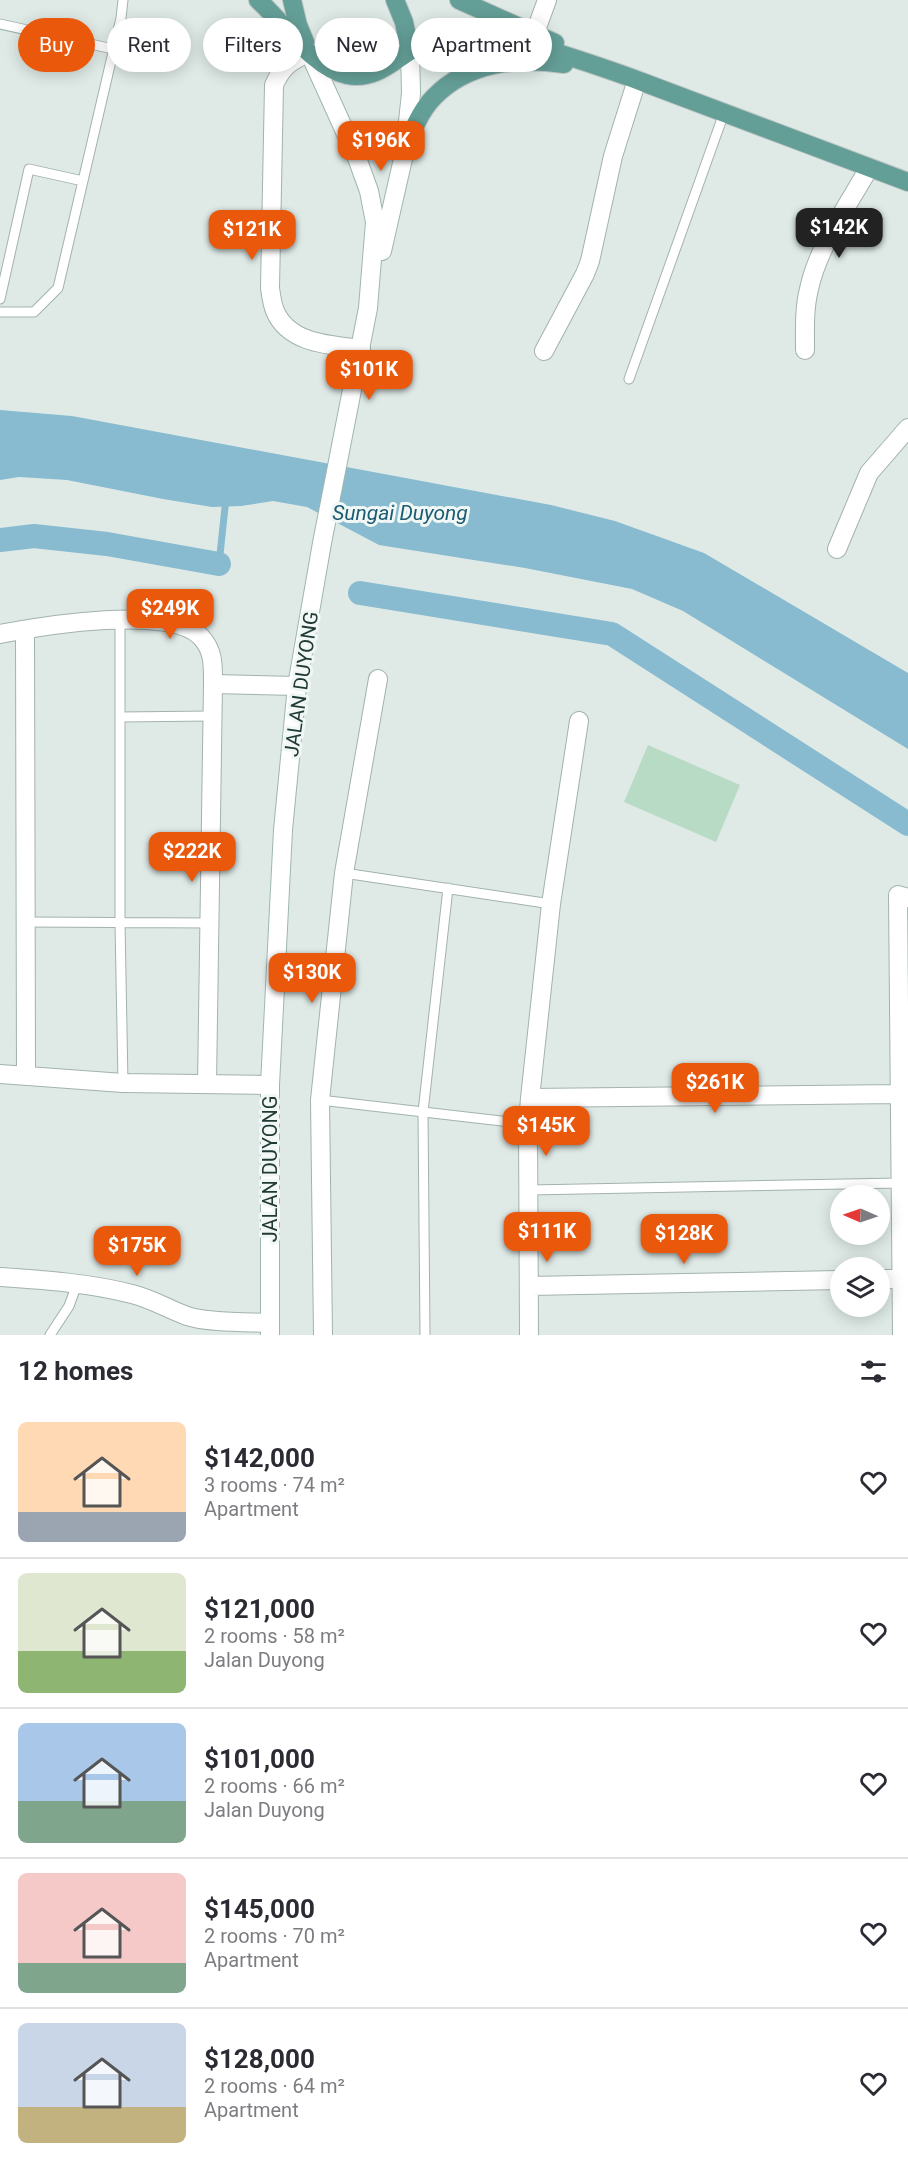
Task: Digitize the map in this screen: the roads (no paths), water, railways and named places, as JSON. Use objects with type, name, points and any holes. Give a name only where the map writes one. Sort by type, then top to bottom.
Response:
[{"type":"main road","points":[[258,0],[309,52],[333,70],[347,76],[368,75],[382,70],[427,41],[447,35],[470,31],[497,33],[611,70],[908,182]]},
{"type":"main road","points":[[292,0],[298,25],[309,52]]},
{"type":"main road","points":[[395,0],[404,22],[410,51]]},
{"type":"main road","points":[[459,0],[502,18]]},
{"type":"main road","points":[[469,0],[484,10]]},
{"type":"main road","points":[[552,41],[611,70]]},
{"type":"main road","points":[[405,150],[416,124],[433,98],[455,80],[482,67],[506,61],[545,61],[611,70]]},
{"type":"street","points":[[541,18],[548,0]]},
{"type":"street","points":[[368,308],[405,150],[411,93],[410,51]]},
{"type":"street","name":"JALAN DUYONG","points":[[270,1329],[270,1085],[283,830],[297,686],[322,543],[368,308],[375,222],[369,191],[357,158],[309,52]]},
{"type":"street","points":[[309,52],[289,62],[281,69],[274,85],[270,288],[275,311],[285,327],[300,338],[361,349]]},
{"type":"street","points":[[544,351],[590,261],[613,156],[637,80]]},
{"type":"street","points":[[805,350],[805,313],[817,261],[869,168]]},
{"type":"street","points":[[837,549],[869,473],[908,428]]},
{"type":"street","points":[[0,634],[94,620],[175,622],[200,635],[212,654],[207,1084]]},
{"type":"street","points":[[25,630],[26,1075]]},
{"type":"street","points":[[323,1335],[320,1100],[344,873],[378,679]]},
{"type":"street","points":[[213,684],[297,686]]},
{"type":"street","points":[[529,1335],[528,1124],[530,1098],[551,904],[579,721]]},
{"type":"street","points":[[902,1335],[905,1279],[901,1183],[898,894],[908,898]]},
{"type":"street","points":[[0,1074],[123,1083],[270,1085]]},
{"type":"street","points":[[530,1098],[900,1094]]},
{"type":"street","points":[[0,1277],[77,1284],[131,1293],[157,1301],[189,1316],[270,1329]]},
{"type":"street","points":[[529,1286],[830,1280]]},
{"type":"lane","points":[[121,18],[123,0]]},
{"type":"lane","points":[[0,24],[107,48]]},
{"type":"lane","points":[[0,312],[33,312],[58,288],[108,72]]},
{"type":"lane","points":[[629,379],[724,113]]},
{"type":"lane","points":[[0,299],[29,169],[83,181]]},
{"type":"lane","points":[[120,620],[120,923],[123,1083]]},
{"type":"lane","points":[[120,717],[212,716]]},
{"type":"lane","points":[[344,873],[551,904]]},
{"type":"lane","points":[[425,1335],[423,1112],[448,888]]},
{"type":"lane","points":[[26,922],[210,923]]},
{"type":"lane","points":[[320,1100],[528,1124]]},
{"type":"lane","points":[[529,1190],[901,1183]]},
{"type":"lane","points":[[50,1335],[69,1306],[77,1284]]},
{"type":"water","name":"Sungai Duyong","points":[[0,410],[72,416],[551,505],[615,521],[704,553],[908,673],[908,749],[683,611],[632,589],[525,568],[379,545],[307,507],[273,501],[241,506],[212,507],[67,480],[19,477],[0,480]]},
{"type":"waterway","points":[[219,564],[226,498]]},
{"type":"waterway","points":[[0,540],[34,536],[107,544],[219,564]]},
{"type":"waterway","points":[[360,593],[612,634],[908,824]]}]
